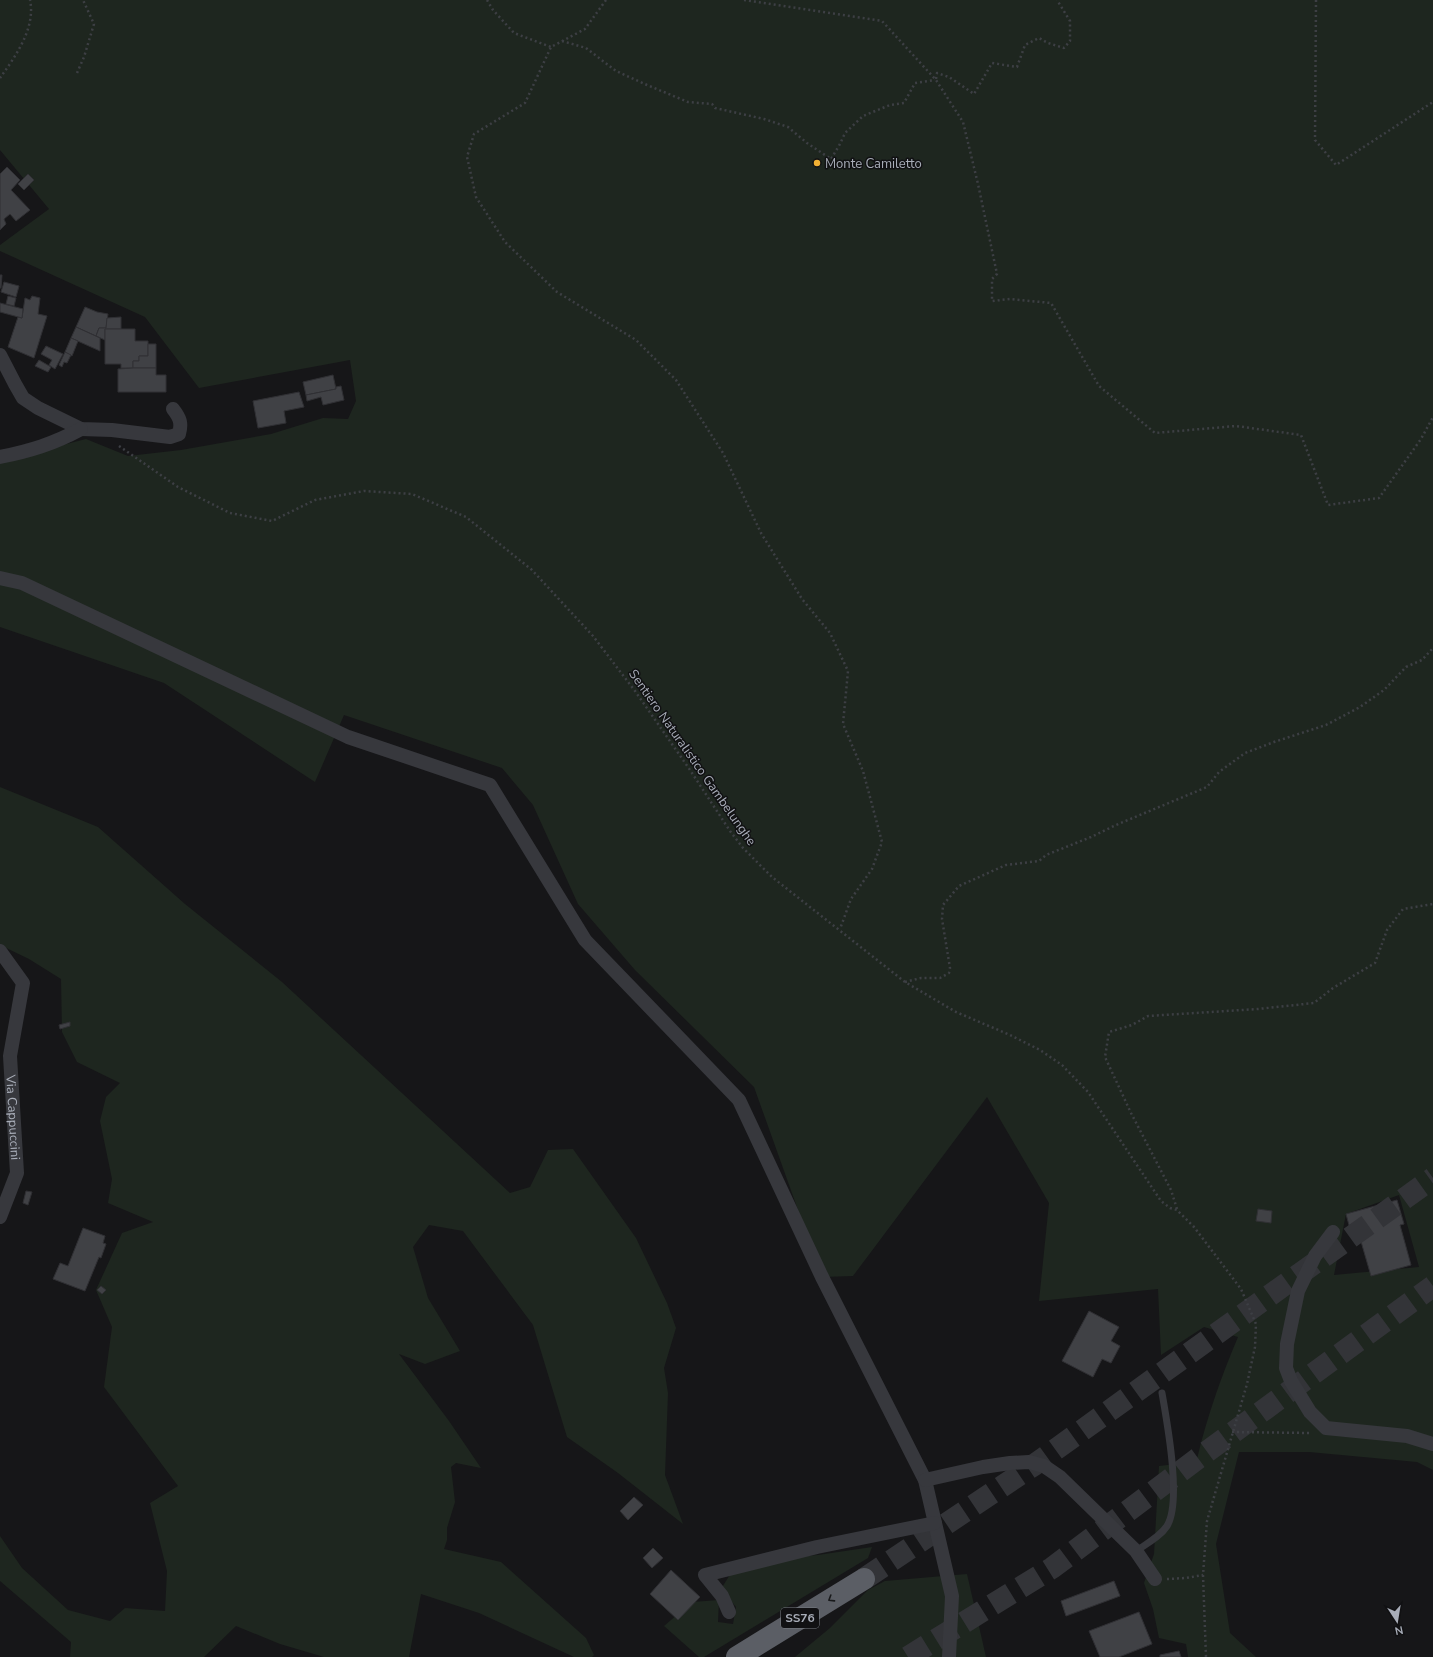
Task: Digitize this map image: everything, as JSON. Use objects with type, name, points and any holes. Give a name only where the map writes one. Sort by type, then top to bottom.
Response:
[{"type":"highway","name":"SS76","points":[[737,1657],[864,1579]]},
{"type":"street","points":[[0,354],[23,398],[38,408],[80,429],[112,430],[170,437],[179,434],[181,425],[180,417],[173,409]]},
{"type":"street","points":[[0,457],[30,451],[59,441],[80,429]]},
{"type":"street","points":[[0,578],[22,583],[348,737],[490,784],[585,940],[739,1100],[822,1277],[925,1480],[952,1596],[949,1657]]},
{"type":"street","name":"Via Cappuccini","points":[[0,951],[23,983],[10,1056],[18,1173],[0,1217]]},
{"type":"street","points":[[1333,1232],[1314,1256],[1298,1291],[1287,1344],[1286,1368],[1291,1381],[1310,1412],[1326,1428],[1407,1436],[1433,1444]]},
{"type":"street","points":[[925,1480],[983,1467],[1010,1463],[1029,1462],[1044,1466],[1060,1477],[1136,1552],[1155,1579]]},
{"type":"street","points":[[729,1612],[722,1596],[705,1575],[817,1548],[935,1523]]},
{"type":"lane","points":[[1136,1552],[1160,1535],[1167,1526],[1174,1500],[1170,1440],[1162,1393]]},
{"type":"path","points":[[0,78],[10,64],[27,32],[32,10],[30,0]]},
{"type":"path","points":[[77,73],[84,57],[94,24],[83,0]]},
{"type":"path","points":[[487,0],[493,10],[514,33],[551,47]]},
{"type":"path","points":[[606,0],[585,29],[551,47],[525,103],[474,134],[467,157],[476,196],[505,242],[557,292],[636,340],[676,380],[722,453],[761,532],[802,599],[830,633],[848,671],[844,724],[863,771],[882,842],[872,869],[851,899],[840,929]]},
{"type":"path","points":[[744,0],[882,20],[936,80],[963,122],[997,274],[992,279],[992,301],[1010,299],[1051,304],[1099,386],[1155,434],[1236,426],[1301,435],[1328,505],[1379,498],[1421,439],[1433,417]]},
{"type":"path","points":[[936,80],[937,73],[949,77],[974,94],[992,63],[1017,67],[1025,44],[1039,38],[1048,43],[1064,48],[1070,41],[1070,21],[1057,0]]},
{"type":"path","points":[[1316,0],[1315,140],[1336,165],[1433,102]]},
{"type":"path","points":[[562,42],[586,48],[616,71],[688,102],[712,104],[715,108],[764,119],[788,128],[831,159],[845,133],[863,116],[890,105],[904,103],[915,83],[936,80]]},
{"type":"path","name":"Sentiero Naturalistico Gambelunghe","points":[[118,446],[178,487],[230,513],[272,521],[315,500],[364,491],[412,494],[466,517],[532,570],[593,636],[635,691],[730,831],[743,848],[772,877],[840,929],[905,982],[956,1012],[1010,1035],[1040,1050],[1062,1065],[1088,1092],[1161,1201],[1170,1208],[1177,1210],[1194,1227],[1242,1289],[1256,1324],[1253,1354],[1246,1384],[1207,1521],[1203,1575],[1206,1657]]},
{"type":"path","points":[[905,982],[922,978],[940,978],[949,973],[950,968],[942,919],[943,905],[960,886],[1006,865],[1038,861],[1046,855],[1090,838],[1116,825],[1207,787],[1219,772],[1244,753],[1326,725],[1360,707],[1384,690],[1406,667],[1422,660],[1433,648]]},
{"type":"path","points":[[1177,1210],[1171,1190],[1131,1113],[1105,1057],[1109,1032],[1132,1025],[1148,1016],[1258,1009],[1314,1003],[1333,988],[1375,963],[1388,930],[1402,909],[1433,904]]},
{"type":"path","points":[[1232,1432],[1310,1433],[1326,1428]]},
{"type":"path","points":[[1155,1579],[1186,1578],[1203,1575]]},
{"type":"shaded area","points":[[0,0],[1433,0],[1433,1470],[1417,1462],[1309,1452],[1239,1452],[1216,1544],[1230,1633],[1256,1657],[1188,1657],[1186,1644],[1159,1638],[1153,1609],[1144,1583],[1154,1554],[1159,1466],[1193,1462],[1197,1459],[1215,1397],[1238,1337],[1204,1327],[1161,1355],[1158,1289],[1039,1301],[1049,1203],[987,1097],[853,1276],[822,1277],[754,1087],[635,970],[578,904],[533,805],[502,768],[344,715],[315,782],[164,683],[0,627],[0,461],[86,439],[128,456],[181,450],[271,434],[323,418],[348,419],[356,401],[350,360],[199,388],[145,317],[0,251],[0,245],[49,209],[0,150]],"holes":[[[1399,1195],[1419,1267],[1334,1275],[1346,1214]]]},
{"type":"shaded area","points":[[0,787],[98,827],[185,904],[282,982],[510,1193],[530,1187],[548,1150],[573,1149],[636,1238],[667,1303],[676,1328],[664,1368],[668,1393],[665,1475],[683,1524],[618,1473],[567,1437],[533,1325],[463,1231],[429,1225],[413,1247],[428,1298],[460,1351],[425,1364],[399,1354],[449,1421],[481,1468],[456,1463],[451,1467],[455,1502],[447,1528],[447,1540],[444,1549],[501,1562],[586,1638],[594,1655],[592,1657],[574,1657],[479,1613],[421,1594],[409,1657],[324,1657],[280,1644],[236,1626],[204,1657],[70,1657],[71,1642],[0,1581],[0,1536],[22,1568],[68,1610],[110,1621],[125,1608],[165,1611],[167,1571],[150,1503],[178,1486],[104,1387],[112,1327],[96,1290],[122,1233],[153,1222],[108,1203],[112,1179],[100,1121],[106,1097],[120,1083],[77,1062],[62,1032],[61,979],[29,959],[0,945]]},
{"type":"shaded area","points":[[872,1547],[868,1558],[704,1657],[699,1657],[664,1626],[692,1602],[719,1600],[718,1622],[733,1624],[736,1607],[721,1589],[731,1573],[755,1561],[818,1555]]},
{"type":"shaded area","points":[[967,1574],[986,1657],[795,1657],[830,1628],[868,1590],[885,1581]]},
{"type":"building","points":[[7,167],[20,180],[11,190],[30,210],[16,221],[10,214],[4,219],[6,224],[0,230],[0,174]]},
{"type":"building","points":[[28,174],[34,180],[24,190],[18,184]]},
{"type":"building","points":[[0,275],[2,275],[1,288],[0,288]]},
{"type":"building","points":[[4,282],[19,286],[16,297],[1,292]]},
{"type":"building","points":[[8,296],[16,298],[14,306],[6,304]]},
{"type":"building","points":[[32,296],[40,298],[38,314],[47,316],[34,358],[8,347],[18,317],[22,318],[25,298],[30,300]]},
{"type":"building","points":[[0,303],[23,309],[22,318],[0,312]]},
{"type":"building","points":[[85,307],[97,312],[108,314],[106,328],[99,328],[96,336],[76,327]]},
{"type":"building","points":[[121,317],[121,329],[105,329],[105,340],[96,336],[99,328],[106,328],[107,318]]},
{"type":"building","points":[[76,327],[100,338],[100,351],[71,338]]},
{"type":"building","points":[[105,329],[135,329],[135,341],[148,341],[148,356],[139,356],[139,361],[133,361],[133,368],[121,368],[121,364],[105,364]]},
{"type":"building","points":[[71,338],[78,341],[72,356],[65,352]]},
{"type":"building","points":[[148,344],[156,344],[156,368],[133,368],[133,361],[139,361],[139,356],[148,356]]},
{"type":"building","points":[[46,346],[63,354],[55,369],[49,365],[52,360],[41,354]]},
{"type":"building","points":[[65,352],[71,355],[67,363],[64,362],[62,367],[59,365]]},
{"type":"building","points":[[39,360],[51,367],[48,372],[35,366]]},
{"type":"building","points":[[156,368],[156,375],[166,375],[166,392],[118,392],[118,369]]},
{"type":"building","points":[[333,375],[336,389],[306,395],[303,382]]},
{"type":"building","points":[[341,386],[344,400],[323,405],[321,397],[307,401],[306,395],[336,389],[336,387]]},
{"type":"building","points":[[299,392],[304,407],[284,411],[286,423],[258,428],[253,401]]},
{"type":"building","points":[[70,1022],[70,1026],[60,1029],[59,1025]]},
{"type":"building","points":[[26,1191],[32,1192],[28,1205],[23,1203]]},
{"type":"building","points":[[1397,1200],[1404,1224],[1400,1225],[1411,1265],[1371,1276],[1360,1238],[1353,1240],[1346,1214]]},
{"type":"building","points":[[1258,1209],[1272,1211],[1271,1223],[1256,1221]]},
{"type":"building","points":[[83,1228],[105,1236],[103,1243],[106,1244],[85,1291],[53,1279],[60,1263],[68,1266]]},
{"type":"building","points":[[101,1286],[106,1290],[102,1294],[97,1290]]},
{"type":"building","points":[[1089,1311],[1119,1327],[1111,1341],[1120,1346],[1111,1363],[1102,1359],[1093,1377],[1062,1361]]},
{"type":"building","points":[[634,1497],[643,1505],[628,1520],[620,1511]]},
{"type":"building","points":[[653,1548],[663,1558],[652,1568],[643,1558]]},
{"type":"building","points":[[671,1570],[700,1597],[678,1620],[650,1594]]},
{"type":"building","points":[[1114,1581],[1120,1596],[1066,1616],[1061,1601]]},
{"type":"building","points":[[1139,1612],[1152,1644],[1119,1657],[1100,1657],[1089,1631]]},
{"type":"building","points":[[1179,1651],[1181,1657],[1160,1657],[1160,1655]]},
{"type":"tunnel","points":[[864,1579],[1034,1465],[1433,1178]]},
{"type":"tunnel","points":[[908,1657],[1052,1568],[1197,1459],[1433,1286]]},
{"type":"place","name":"Monte Camiletto","points":[[817,163]]}]
